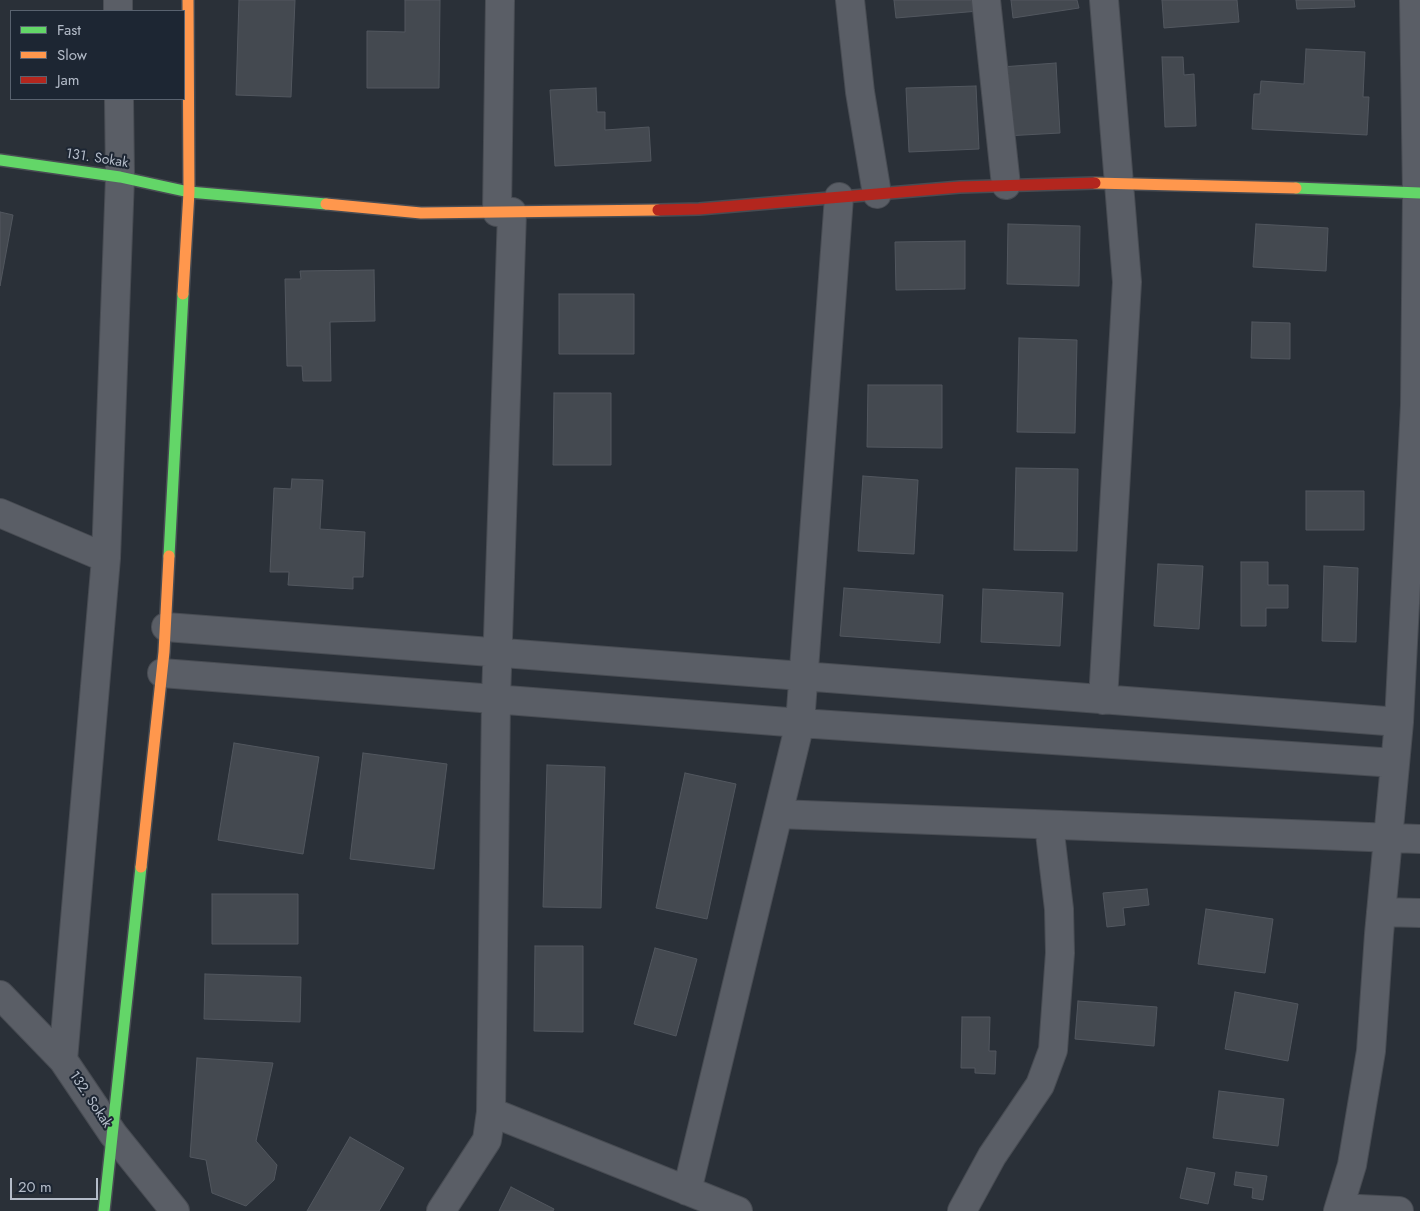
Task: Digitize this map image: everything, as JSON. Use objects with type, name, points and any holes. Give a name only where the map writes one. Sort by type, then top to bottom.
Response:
[{"type":"street","points":[[104,1211],[166,627],[189,192],[188,0]]},
{"type":"street","points":[[441,1211],[487,1140],[491,1112],[505,212],[500,0]]},
{"type":"street","points":[[850,0],[860,92],[877,194]]},
{"type":"street","points":[[986,0],[1006,185]]},
{"type":"street","points":[[1103,700],[1127,282],[1104,0]]},
{"type":"street","points":[[1399,1211],[1338,1209],[1352,1165],[1371,1051],[1381,912],[1414,553],[1418,193],[1414,0]]},
{"type":"street","points":[[63,1060],[106,558],[120,177],[119,100]]},
{"type":"street","name":"131. Sokak","points":[[0,160],[120,177],[189,192],[421,214],[700,209],[1006,185],[1118,182],[1418,193]]},
{"type":"street","points":[[687,1191],[800,723],[840,198]]},
{"type":"street","points":[[0,513],[106,558]]},
{"type":"street","points":[[166,627],[1399,722]]},
{"type":"street","points":[[162,673],[800,723],[1395,763]]},
{"type":"street","points":[[778,814],[1420,839]]},
{"type":"street","points":[[962,1211],[992,1156],[1040,1085],[1054,1050],[1058,1002],[1059,917],[1049,825]]},
{"type":"street","points":[[1381,912],[1420,913]]},
{"type":"street","name":"132. Sokak","points":[[0,995],[63,1060],[112,1134],[172,1206]]},
{"type":"street","points":[[491,1112],[738,1211]]},
{"type":"building","points":[[239,0],[295,0],[291,97],[236,95]]},
{"type":"building","points":[[405,0],[440,0],[439,88],[367,88],[367,31],[405,32]]},
{"type":"building","points":[[894,0],[978,0],[979,11],[896,18]]},
{"type":"building","points":[[1011,0],[1077,0],[1079,8],[1013,18]]},
{"type":"building","points":[[1162,0],[1237,0],[1239,22],[1164,28]]},
{"type":"building","points":[[1296,0],[1354,0],[1355,7],[1297,9]]},
{"type":"building","points":[[1306,49],[1365,52],[1363,97],[1369,97],[1367,135],[1252,129],[1254,94],[1260,94],[1261,81],[1304,84]]},
{"type":"building","points":[[1162,57],[1183,57],[1184,75],[1194,74],[1196,126],[1165,127]]},
{"type":"building","points":[[1056,63],[1060,133],[1005,136],[1001,67]]},
{"type":"building","points":[[976,86],[979,149],[909,152],[906,88]]},
{"type":"building","points":[[596,88],[597,112],[605,112],[605,130],[649,127],[651,161],[555,166],[550,90]]},
{"type":"building","points":[[0,212],[13,215],[0,286]]},
{"type":"building","points":[[1008,224],[1080,226],[1079,286],[1007,284]]},
{"type":"building","points":[[1256,224],[1328,228],[1326,271],[1253,267]]},
{"type":"building","points":[[965,241],[965,289],[896,290],[895,242]]},
{"type":"building","points":[[374,270],[375,321],[330,322],[331,381],[303,381],[302,366],[287,366],[285,279],[301,279],[300,271]]},
{"type":"building","points":[[559,294],[634,294],[634,354],[559,354]]},
{"type":"building","points":[[1252,322],[1290,323],[1290,359],[1251,358]]},
{"type":"building","points":[[1019,338],[1077,340],[1075,433],[1017,432]]},
{"type":"building","points":[[868,385],[942,385],[942,448],[867,447]]},
{"type":"building","points":[[554,393],[611,393],[611,465],[553,465]]},
{"type":"building","points":[[1016,468],[1078,469],[1077,551],[1014,550]]},
{"type":"building","points":[[863,476],[918,480],[914,554],[858,551]]},
{"type":"building","points":[[292,479],[323,480],[320,529],[365,532],[363,577],[353,577],[353,589],[288,585],[289,572],[270,572],[274,488],[291,489]]},
{"type":"building","points":[[1306,491],[1364,491],[1364,530],[1306,530]]},
{"type":"building","points":[[1241,562],[1268,562],[1268,585],[1288,585],[1288,608],[1266,608],[1266,626],[1241,626]]},
{"type":"building","points":[[1158,564],[1203,566],[1199,629],[1154,626]]},
{"type":"building","points":[[1324,566],[1358,568],[1356,642],[1322,641]]},
{"type":"building","points":[[844,588],[943,595],[940,643],[840,636]]},
{"type":"building","points":[[983,589],[1063,593],[1060,646],[981,642]]},
{"type":"building","points":[[234,743],[319,757],[303,854],[218,840]]},
{"type":"building","points":[[363,753],[447,764],[434,869],[350,859]]},
{"type":"building","points":[[547,765],[605,767],[601,908],[543,907]]},
{"type":"building","points":[[685,773],[736,784],[707,919],[656,908]]},
{"type":"building","points":[[1147,889],[1149,905],[1123,908],[1125,925],[1107,927],[1103,893]]},
{"type":"building","points":[[212,894],[298,894],[298,944],[212,944]]},
{"type":"building","points":[[1206,909],[1273,919],[1265,973],[1198,964]]},
{"type":"building","points":[[535,946],[583,946],[583,1032],[534,1031]]},
{"type":"building","points":[[655,948],[697,959],[676,1036],[634,1024]]},
{"type":"building","points":[[205,974],[301,977],[300,1022],[204,1019]]},
{"type":"building","points":[[1235,992],[1298,1004],[1288,1061],[1225,1049]]},
{"type":"building","points":[[1078,1001],[1157,1007],[1154,1046],[1075,1039]]},
{"type":"building","points":[[962,1017],[990,1017],[989,1051],[996,1051],[995,1074],[975,1073],[975,1068],[961,1068]]},
{"type":"building","points":[[197,1058],[273,1063],[256,1141],[277,1165],[274,1180],[246,1206],[212,1193],[206,1160],[190,1157]]},
{"type":"building","points":[[1219,1091],[1284,1099],[1278,1146],[1213,1138]]},
{"type":"building","points":[[350,1137],[404,1168],[379,1211],[307,1211]]},
{"type":"building","points":[[1187,1168],[1215,1173],[1208,1204],[1180,1198]]},
{"type":"building","points":[[1236,1172],[1267,1176],[1263,1200],[1252,1198],[1253,1188],[1234,1185]]},
{"type":"building","points":[[511,1187],[554,1209],[553,1211],[499,1211]]},
{"type":"traffic: fast","points":[[0,160],[120,177],[189,192],[326,204]]},
{"type":"traffic: fast","points":[[1296,188],[1420,193]]},
{"type":"traffic: fast","points":[[169,556],[183,294]]},
{"type":"traffic: fast","points":[[104,1211],[141,867]]},
{"type":"traffic: slow","points":[[183,294],[189,192],[188,0]]},
{"type":"traffic: slow","points":[[1095,183],[1296,188]]},
{"type":"traffic: slow","points":[[326,204],[421,213],[658,210]]},
{"type":"traffic: slow","points":[[141,867],[164,652],[169,556]]},
{"type":"traffic: jam","points":[[658,210],[699,209],[960,187],[1095,183]]}]
